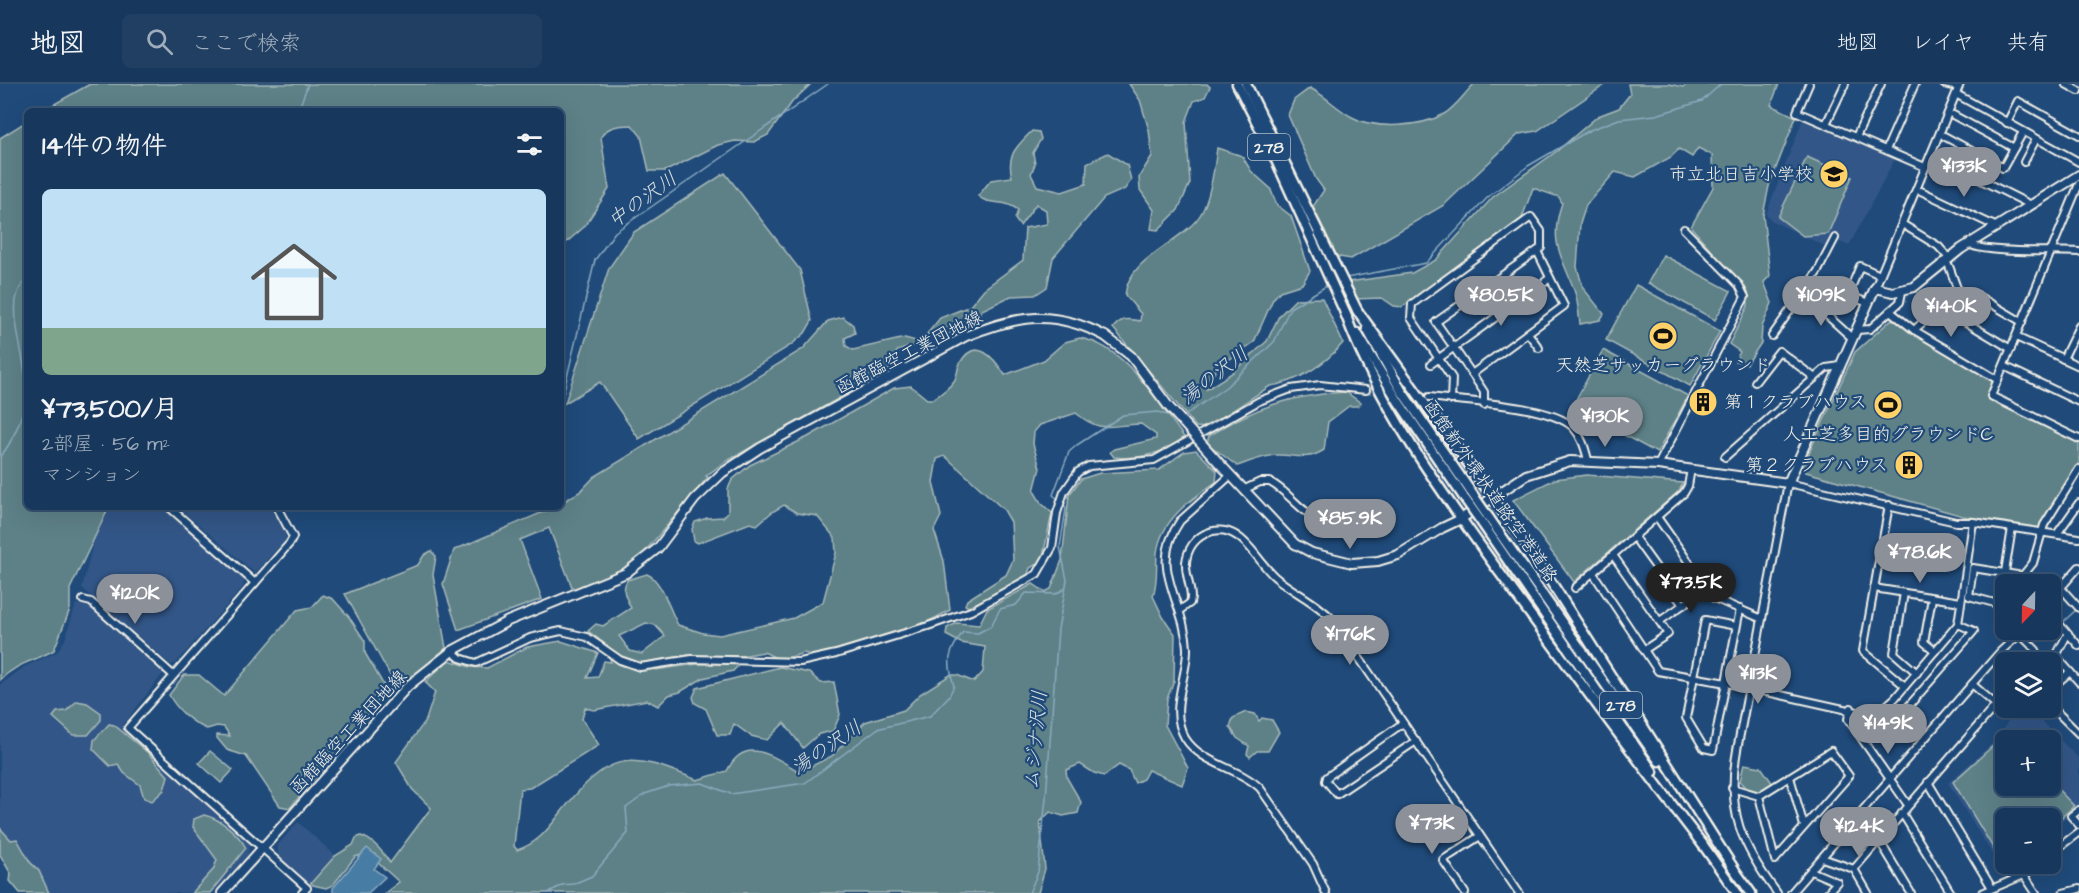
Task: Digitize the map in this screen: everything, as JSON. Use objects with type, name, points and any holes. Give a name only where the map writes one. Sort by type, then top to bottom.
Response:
[{"type":"highway","name":"278","points":[[1237,84],[1357,310],[1369,328]]},
{"type":"highway","name":"278","points":[[1246,84],[1302,208],[1355,335]]},
{"type":"highway","name":"函館新外環状道路;空港道路","points":[[1369,328],[1401,390],[1468,495]]},
{"type":"highway","points":[[1369,328],[1532,552],[1614,676],[1734,869]]},
{"type":"highway","name":"函館新外環状道路;空港道路","points":[[1355,335],[1398,401],[1486,520],[1751,893]]},
{"type":"highway","points":[[1355,335],[1385,400],[1461,519],[1586,694],[1704,845]]},
{"type":"highway","name":"函館新外環状道路;空港道路","points":[[1486,520],[1737,893]]},
{"type":"main road","points":[[1788,483],[1875,288],[1887,292],[1902,291],[1928,279],[1970,244],[2079,175]]},
{"type":"main road","name":"函館臨空工業団地線","points":[[222,893],[408,686],[452,651],[507,621],[626,573],[658,548],[695,499],[722,472],[760,448],[966,336],[998,323],[1028,317],[1076,323],[1105,336],[1131,356],[1169,407],[1295,544],[1312,554],[1352,563],[1378,561],[1398,555],[1461,519],[1526,475],[1570,461],[1588,460],[1658,465],[1788,483]]},
{"type":"street","points":[[1809,84],[1797,112],[1925,167]]},
{"type":"street","points":[[1826,124],[1845,84]]},
{"type":"street","points":[[1856,137],[1881,84]]},
{"type":"street","points":[[1886,150],[1915,84]]},
{"type":"street","points":[[1944,84],[1958,88],[2007,123],[2079,162]]},
{"type":"street","points":[[2066,84],[2079,91]]},
{"type":"street","points":[[1875,288],[1958,88]]},
{"type":"street","points":[[2007,123],[2019,101],[2079,135]]},
{"type":"street","points":[[1953,115],[2014,148]]},
{"type":"street","points":[[1944,136],[2003,168],[2023,132]]},
{"type":"street","points":[[2024,162],[2036,139]]},
{"type":"street","points":[[1935,157],[2031,205]]},
{"type":"street","points":[[2079,184],[1991,396],[1997,401],[2079,439]]},
{"type":"street","points":[[1921,190],[1997,227]]},
{"type":"street","points":[[1451,400],[1452,378],[1411,318],[1412,304],[1531,217],[1541,231],[1541,248],[1436,322],[1484,392],[1484,405]]},
{"type":"street","points":[[1902,224],[1938,246],[1950,263],[1962,302]]},
{"type":"street","points":[[1658,465],[1744,297],[1739,285],[1684,229]]},
{"type":"street","points":[[1772,336],[1800,298],[1835,238]]},
{"type":"street","points":[[1970,244],[1976,248],[2079,252]]},
{"type":"street","points":[[1472,374],[1564,306],[1537,251]]},
{"type":"street","points":[[1868,303],[1848,295],[1860,266],[1880,275]]},
{"type":"street","points":[[1431,364],[1550,278]]},
{"type":"street","points":[[1857,330],[1870,329],[1900,302],[1902,291]]},
{"type":"street","points":[[1914,330],[1930,316],[1978,296],[2022,322]]},
{"type":"street","points":[[1800,298],[1818,307],[1853,339]]},
{"type":"street","points":[[1944,309],[2011,349]]},
{"type":"street","points":[[1890,311],[1914,330],[1998,380]]},
{"type":"street","points":[[2063,359],[2079,326]]},
{"type":"street","points":[[1528,333],[1539,348]]},
{"type":"street","points":[[2016,337],[2079,366]]},
{"type":"street","points":[[1755,382],[1779,351],[1815,378]]},
{"type":"street","points":[[1725,458],[1828,367],[1841,366]]},
{"type":"street","points":[[2004,366],[2079,402]]},
{"type":"street","points":[[452,651],[460,658],[476,663],[530,638],[561,631],[587,637],[620,660],[640,667],[692,659],[800,662],[818,659],[961,616],[1030,580],[1050,555],[1061,498],[1070,482],[1089,466],[1154,460],[1274,394],[1311,386],[1366,390]]},
{"type":"street","points":[[1429,397],[1536,411],[1562,419],[1581,438],[1588,460]]},
{"type":"street","points":[[1575,588],[1686,490],[1691,469]]},
{"type":"street","points":[[2025,574],[2033,563],[2042,532],[2079,469]]},
{"type":"street","points":[[1231,475],[1180,521],[1171,538],[1166,558],[1166,571],[1186,632],[1187,653],[1178,706],[1183,734],[1199,753],[1237,771],[1260,788],[1313,864],[1326,893]]},
{"type":"street","points":[[1245,489],[1260,482],[1270,482],[1298,508],[1313,516],[1334,517],[1350,510]]},
{"type":"street","points":[[1777,893],[1746,847],[1735,813],[1732,788],[1788,483],[1956,522],[1973,522],[2079,537]]},
{"type":"street","points":[[2057,534],[2079,503]]},
{"type":"street","points":[[1889,505],[1863,651],[1905,686]]},
{"type":"street","points":[[172,510],[255,583]]},
{"type":"street","points":[[279,510],[293,537],[128,728],[307,888],[302,893]]},
{"type":"street","points":[[1657,517],[1714,598],[1762,619]]},
{"type":"street","points":[[1875,716],[1917,673],[1958,624],[1973,522]]},
{"type":"street","points":[[2006,572],[2012,528]]},
{"type":"street","points":[[1180,610],[1190,603],[1191,598],[1186,568],[1191,545],[1208,531],[1224,531],[1237,536],[1276,578],[1318,606],[1334,621],[1519,893]]},
{"type":"street","points":[[1634,537],[1683,605]]},
{"type":"street","points":[[1613,555],[1668,634],[1644,650]]},
{"type":"street","points":[[1995,603],[1971,597],[1969,594],[1974,567],[2014,574]]},
{"type":"street","points":[[2078,607],[2061,588],[2079,567]]},
{"type":"street","points":[[1593,573],[1658,670],[1851,708],[1893,724],[1974,631],[1958,624]]},
{"type":"street","points":[[1660,621],[1707,588]]},
{"type":"street","points":[[1874,588],[1961,602]]},
{"type":"street","points":[[1904,593],[1894,652],[1917,673]]},
{"type":"street","points":[[1932,598],[1924,642],[1935,651]]},
{"type":"street","points":[[83,600],[91,602],[173,675]]},
{"type":"street","points":[[1736,626],[1705,620],[1686,718],[1704,748],[1713,750],[1740,609]]},
{"type":"street","points":[[2061,626],[2079,646]]},
{"type":"street","points":[[2068,633],[2056,656],[2079,682]]},
{"type":"street","points":[[1791,893],[1972,684],[2014,640]]},
{"type":"street","points":[[2028,640],[2036,650],[2035,652]]},
{"type":"street","points":[[2061,680],[2070,672]]},
{"type":"street","points":[[1854,869],[1996,705],[1972,684]]},
{"type":"street","points":[[1851,708],[1848,719],[1908,805]]},
{"type":"street","points":[[2061,716],[2079,734]]},
{"type":"street","points":[[1403,723],[1327,777],[1326,781],[1337,794],[1416,741]]},
{"type":"street","points":[[1732,788],[1759,796],[1831,751],[1849,776],[1776,860],[1759,796]]},
{"type":"street","points":[[1790,777],[1804,826]]},
{"type":"street","points":[[1928,782],[1992,888]]},
{"type":"street","points":[[2079,810],[2072,816],[2079,825]]},
{"type":"street","points":[[1902,813],[1951,893]]},
{"type":"street","points":[[2061,846],[2079,832]]},
{"type":"street","points":[[1465,893],[1443,860],[1480,836]]},
{"type":"street","points":[[1879,840],[1911,893]]},
{"type":"street","points":[[1822,858],[1854,869],[1868,893]]},
{"type":"street","points":[[1810,871],[1837,882],[1827,893]]},
{"type":"street","points":[[1982,893],[2024,875],[2036,893]]},
{"type":"street","points":[[2063,893],[2079,889]]},
{"type":"shaded area","name":"市立北日吉小学校","points":[[1803,119],[1895,159],[1849,246],[1837,241],[1831,249],[1772,221],[1766,214]]},
{"type":"shaded area","points":[[101,510],[167,510],[245,577],[243,587],[176,663],[171,665],[82,588]]},
{"type":"shaded area","points":[[182,510],[275,510],[284,528],[286,539],[255,573]]},
{"type":"shaded area","points":[[76,604],[93,607],[165,671],[122,726],[124,730],[250,843],[248,854],[213,893],[46,893],[0,833],[0,685],[24,667],[57,652],[65,640]]},
{"type":"shaded area","points":[[2010,718],[2038,718],[2050,730],[2002,730]]},
{"type":"shaded area","points":[[1995,741],[1995,796],[2061,796],[2061,741],[2079,759],[2079,806],[2061,822],[2061,808],[1995,808],[1995,859],[1948,783]]},
{"type":"shaded area","points":[[298,822],[337,857],[311,885],[278,855],[278,845]]},
{"type":"shaded area","points":[[367,848],[381,859],[374,869],[385,877],[368,893],[333,893],[333,888]]},
{"type":"green space","points":[[90,84],[811,84],[793,101],[768,135],[754,142],[735,141],[718,145],[666,171],[649,171],[641,136],[632,125],[607,130],[601,137],[609,189],[584,227],[564,244],[564,108],[47,108]]},
{"type":"green space","points":[[1129,84],[1207,84],[1210,87],[1205,97],[1194,101],[1186,122],[1190,183],[1178,210],[1158,230],[1151,229],[1154,210],[1140,190],[1139,177],[1152,156],[1149,130],[1140,100]]},
{"type":"green space","points":[[1474,84],[1606,84],[1537,131],[1519,134],[1444,205],[1351,259],[1334,256],[1312,208],[1324,190],[1316,179],[1288,115],[1294,100],[1310,88],[1347,114],[1362,121],[1385,125],[1411,124],[1444,114]]},
{"type":"green space","points":[[1628,84],[1669,84],[1683,87],[1687,84],[1779,84],[1771,105],[1796,117],[1769,186],[1763,215],[1770,276],[1764,282],[1772,303],[1762,327],[1761,343],[1747,364],[1735,361],[1740,352],[1729,344],[1748,306],[1747,291],[1691,227],[1713,187],[1712,155],[1698,148],[1692,157],[1679,149],[1671,157],[1635,177],[1615,172],[1586,205],[1580,224],[1577,267],[1583,288],[1604,314],[1600,320],[1580,324],[1576,296],[1557,242],[1556,230],[1562,203],[1559,197],[1533,188],[1522,218],[1402,307],[1394,306],[1382,298],[1354,299],[1345,290],[1348,282],[1412,273],[1436,260],[1493,197],[1557,151],[1598,116],[1619,108],[1630,94]]},
{"type":"green space","points":[[24,123],[24,510],[108,510],[70,589],[70,609],[54,650],[19,666],[0,680],[0,138]]},
{"type":"green space","points":[[1032,131],[1039,132],[1041,139],[1033,153],[1035,164],[1031,174],[1037,186],[1062,192],[1086,184],[1087,163],[1108,153],[1127,165],[1131,180],[1125,189],[1104,198],[1053,258],[1047,287],[1035,295],[1011,296],[982,310],[973,323],[955,334],[936,338],[927,334],[940,318],[970,306],[984,289],[1023,260],[1025,228],[1047,224],[1046,210],[1036,204],[1020,226],[1015,219],[1018,210],[1013,206],[987,201],[978,196],[991,180],[1012,177],[1010,163],[1014,151]]},
{"type":"green space","points":[[1217,148],[1242,156],[1251,171],[1270,188],[1277,205],[1291,216],[1310,271],[1302,284],[1280,291],[1273,299],[1254,342],[1216,369],[1207,389],[1232,373],[1267,341],[1279,316],[1296,299],[1322,298],[1343,343],[1311,371],[1291,381],[1270,386],[1206,428],[1196,427],[1113,328],[1125,320],[1140,321],[1141,314],[1125,295],[1129,281],[1136,269],[1184,232],[1202,212],[1210,189]]},
{"type":"green space","points":[[1807,157],[1852,177],[1828,234],[1803,236],[1778,217]]},
{"type":"green space","points":[[725,173],[800,270],[812,321],[805,333],[791,345],[639,439],[600,382],[565,403],[609,268],[634,232]]},
{"type":"green space","points":[[1663,255],[1731,291],[1715,320],[1648,283]]},
{"type":"green space","name":"天然芝サッカーグラウンド","points":[[1636,285],[1720,331],[1690,386],[1606,340]]},
{"type":"green space","points":[[843,317],[853,325],[855,333],[845,338],[846,346],[853,350],[905,338],[923,343],[897,351],[891,367],[886,372],[725,462],[706,476],[708,477],[642,555],[623,569],[575,590],[549,528],[520,540],[542,599],[458,630],[443,584],[454,550],[548,510],[564,510],[564,501],[581,491],[594,477],[803,349],[828,321]]},
{"type":"green space","points":[[1892,319],[1993,380],[1988,397],[1995,403],[2079,443],[2079,466],[2041,528],[1963,516],[1806,472],[1803,466],[1855,352]]},
{"type":"green space","points":[[1080,338],[1097,343],[1112,352],[1139,377],[1184,437],[1161,451],[1123,458],[1114,457],[1110,452],[1156,439],[1156,435],[1141,424],[1100,426],[1085,420],[1076,413],[1040,425],[1034,432],[1033,444],[1040,468],[1034,491],[1041,503],[1052,513],[1042,561],[1030,568],[1027,577],[969,607],[965,605],[967,600],[1006,575],[1013,560],[1011,522],[1004,510],[945,456],[937,459],[933,482],[941,516],[934,530],[944,561],[950,610],[902,632],[814,656],[804,653],[780,660],[764,652],[741,656],[686,655],[672,658],[655,670],[697,664],[736,663],[738,666],[733,671],[703,678],[680,692],[669,695],[658,706],[647,700],[594,710],[585,708],[582,719],[599,745],[530,788],[520,789],[514,846],[517,850],[535,841],[576,794],[605,768],[635,761],[673,770],[697,780],[727,771],[742,753],[751,751],[770,755],[800,772],[832,756],[865,722],[904,710],[920,694],[950,675],[957,675],[974,682],[983,672],[985,647],[961,643],[946,635],[947,628],[957,623],[979,625],[987,609],[1033,584],[1045,592],[1051,589],[1062,560],[1069,495],[1081,479],[1100,473],[1159,470],[1184,452],[1196,450],[1217,471],[1216,482],[1178,512],[1164,531],[1157,553],[1153,596],[1163,617],[1175,634],[1174,681],[1167,699],[1165,725],[1188,768],[1182,785],[1148,770],[1143,779],[1135,783],[1129,770],[1119,765],[1104,776],[1080,764],[1066,770],[1067,778],[1081,802],[1078,813],[1063,816],[1050,812],[1040,822],[1045,869],[1038,893],[385,893],[399,882],[367,853],[355,857],[333,885],[326,888],[311,883],[335,856],[353,845],[356,838],[361,836],[374,843],[390,863],[431,808],[412,789],[396,762],[426,720],[435,692],[425,682],[449,660],[470,667],[487,668],[527,647],[561,641],[598,653],[587,678],[598,677],[604,661],[611,662],[605,644],[588,631],[596,624],[603,626],[631,608],[624,591],[625,584],[627,580],[647,574],[661,589],[678,625],[703,633],[720,635],[794,618],[823,602],[836,553],[835,538],[817,516],[797,513],[784,505],[757,525],[750,523],[698,543],[694,541],[692,529],[695,522],[707,518],[723,517],[728,512],[728,489],[732,480],[750,465],[808,437],[894,388],[911,386],[927,399],[933,399],[952,384],[960,363],[972,351],[985,352],[1005,375],[1044,360],[1065,342]],"holes":[[[646,623],[655,625],[665,636],[642,654],[630,651],[619,636]]]},
{"type":"green space","points":[[1603,350],[1688,396],[1657,453],[1572,407]]},
{"type":"green space","points":[[1346,392],[1361,403],[1357,406],[1349,406],[1328,422],[1324,450],[1318,453],[1302,457],[1273,455],[1237,466],[1207,443],[1209,436],[1226,426],[1274,404],[1308,396]]},
{"type":"green space","points":[[1587,475],[1683,483],[1679,491],[1574,582],[1513,500],[1555,479]]},
{"type":"green space","points":[[431,551],[436,556],[433,575],[446,648],[400,687],[396,686],[345,594],[418,565],[424,555]]},
{"type":"green space","points":[[323,595],[333,599],[349,617],[365,641],[365,653],[387,691],[290,808],[280,806],[246,756],[227,750],[217,738],[217,735],[230,736],[224,727],[217,726],[207,729],[196,723],[181,711],[169,695],[184,675],[199,675],[224,696],[297,610],[312,607]]},
{"type":"green space","points":[[780,667],[809,673],[821,683],[834,682],[840,715],[833,731],[819,734],[803,748],[784,723],[767,740],[751,736],[734,724],[730,735],[717,735],[706,709],[695,703],[693,697],[697,688]]},
{"type":"green space","points":[[77,701],[87,703],[101,713],[101,720],[88,735],[73,735],[53,717],[57,712],[66,711]]},
{"type":"green space","points":[[1246,712],[1255,714],[1259,721],[1262,718],[1272,720],[1279,732],[1268,751],[1257,751],[1250,757],[1247,754],[1249,746],[1237,738],[1230,727],[1233,718]]},
{"type":"green space","points":[[109,724],[114,725],[147,752],[168,776],[164,790],[152,801],[144,798],[140,785],[124,773],[118,764],[110,766],[93,749],[94,740]]},
{"type":"green space","points":[[1995,744],[1995,796],[2061,796],[2061,792],[2074,806],[2061,818],[2061,808],[1995,808],[1995,851],[1953,782]]},
{"type":"green space","points":[[210,751],[233,770],[221,783],[199,763]]},
{"type":"green space","points":[[1744,764],[1761,767],[1773,784],[1761,792],[1747,788],[1740,781]]},
{"type":"green space","points":[[204,815],[228,827],[246,848],[210,893],[192,893],[213,870],[217,860],[193,827],[194,819]]},
{"type":"green space","points":[[0,828],[11,840],[17,839],[30,862],[39,871],[49,893],[20,893],[10,881],[11,874],[0,855]]},
{"type":"waterway","points":[[299,108],[308,84]]},
{"type":"waterway","name":"中の沢川","points":[[564,390],[595,260],[615,232],[828,84]]},
{"type":"waterway","name":"湯の沢川","points":[[1346,278],[1426,263],[1488,197],[1528,166],[1590,130],[1619,119],[1656,115],[1702,101],[1721,84]]},
{"type":"waterway","points":[[24,283],[19,289],[16,301],[16,316],[24,364]]},
{"type":"waterway","name":"湯の沢川","points":[[1184,416],[1226,387],[1274,342],[1290,308],[1328,285]]},
{"type":"waterway","points":[[0,457],[14,435],[24,405]]},
{"type":"waterway","name":"湯の沢川","points":[[1060,501],[1053,495],[1069,452],[1077,445],[1123,415],[1158,412],[1173,417]]},
{"type":"waterway","name":"ムジナ沢川","points":[[1029,893],[1038,872],[1046,798],[1058,629],[1067,580],[1060,547],[1066,508],[1064,504]]},
{"type":"waterway","name":"湯の沢川","points":[[548,893],[562,885],[573,884],[592,876],[628,833],[626,808],[645,794],[669,786],[702,783],[731,794],[805,783],[877,729],[930,716],[949,696],[954,686],[950,658],[963,632],[978,633],[991,626],[1000,609],[1016,605],[1026,593],[1056,594],[1064,589]]},
{"type":"waterway","points":[[2064,621],[2076,610]]},
{"type":"tunnel","points":[[1366,390],[1420,396]]},
{"type":"place","name":"市立北日吉小学校","points":[[1834,174]]},
{"type":"place","name":"天然芝サッカーグラウンド","points":[[1663,336]]},
{"type":"place","name":"第１クラブハウス","points":[[1703,402]]},
{"type":"place","name":"人工芝多目的グラウンドC","points":[[1888,405]]},
{"type":"place","name":"第２クラブハウス","points":[[1909,465]]}]
